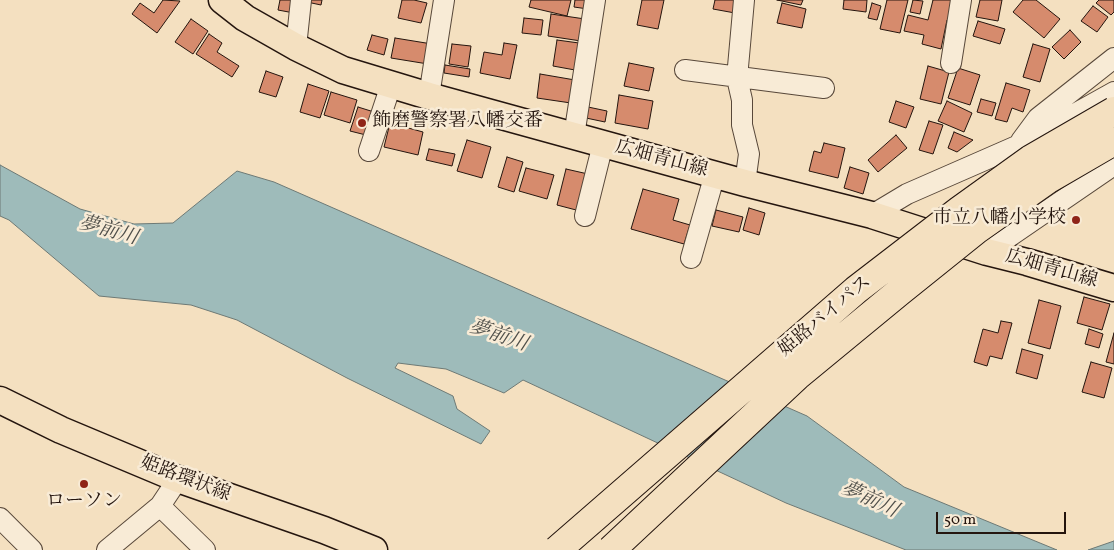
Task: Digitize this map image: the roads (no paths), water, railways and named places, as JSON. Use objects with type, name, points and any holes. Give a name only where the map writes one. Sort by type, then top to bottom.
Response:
[{"type":"highway","name":"姫路バイパス","points":[[557,550],[856,290],[960,210],[1031,159],[1114,111]]},
{"type":"highway","name":"姫路バイパス","points":[[611,550],[797,376],[907,286],[976,230],[1046,180],[1114,141]]},
{"type":"main road","name":"広畑青山線","points":[[222,0],[245,18],[296,47],[343,70],[428,96],[745,183],[872,215],[987,252],[1114,288]]},
{"type":"main road","name":"姫路環状線","points":[[0,400],[61,430],[178,479],[324,530],[374,550]]},
{"type":"street","points":[[296,47],[301,0]]},
{"type":"street","points":[[428,96],[444,0]]},
{"type":"street","points":[[574,136],[595,0]]},
{"type":"street","points":[[744,0],[737,78],[742,100],[742,125],[749,154],[745,183]]},
{"type":"street","points":[[951,63],[961,0]]},
{"type":"street","points":[[1019,145],[1038,118],[1114,58]]},
{"type":"street","points":[[685,70],[824,88]]},
{"type":"street","points":[[369,151],[391,85]]},
{"type":"street","points":[[872,215],[907,194],[1019,145],[1114,92]]},
{"type":"street","points":[[584,216],[603,144]]},
{"type":"street","points":[[987,252],[1114,165]]},
{"type":"street","points":[[691,258],[715,174]]},
{"type":"street","points":[[107,550],[160,506],[178,479]]},
{"type":"street","points":[[160,506],[205,550]]},
{"type":"street","points":[[0,518],[32,550]]},
{"type":"water","name":"夢前川","points":[[0,165],[80,209],[134,224],[173,223],[237,171],[274,182],[807,416],[904,487],[1057,550],[906,550],[786,503],[523,380],[504,393],[446,369],[398,363],[395,368],[453,396],[457,409],[490,431],[481,444],[347,378],[237,320],[191,305],[99,296],[9,220],[0,216]]},
{"type":"water","points":[[1114,541],[1114,550],[1088,550]]},
{"type":"place","name":"飾磨警察署八幡交番","points":[[362,123]]},
{"type":"place","name":"市立八幡小学校","points":[[1076,220]]},
{"type":"place","name":"ローソン","points":[[84,484]]}]
